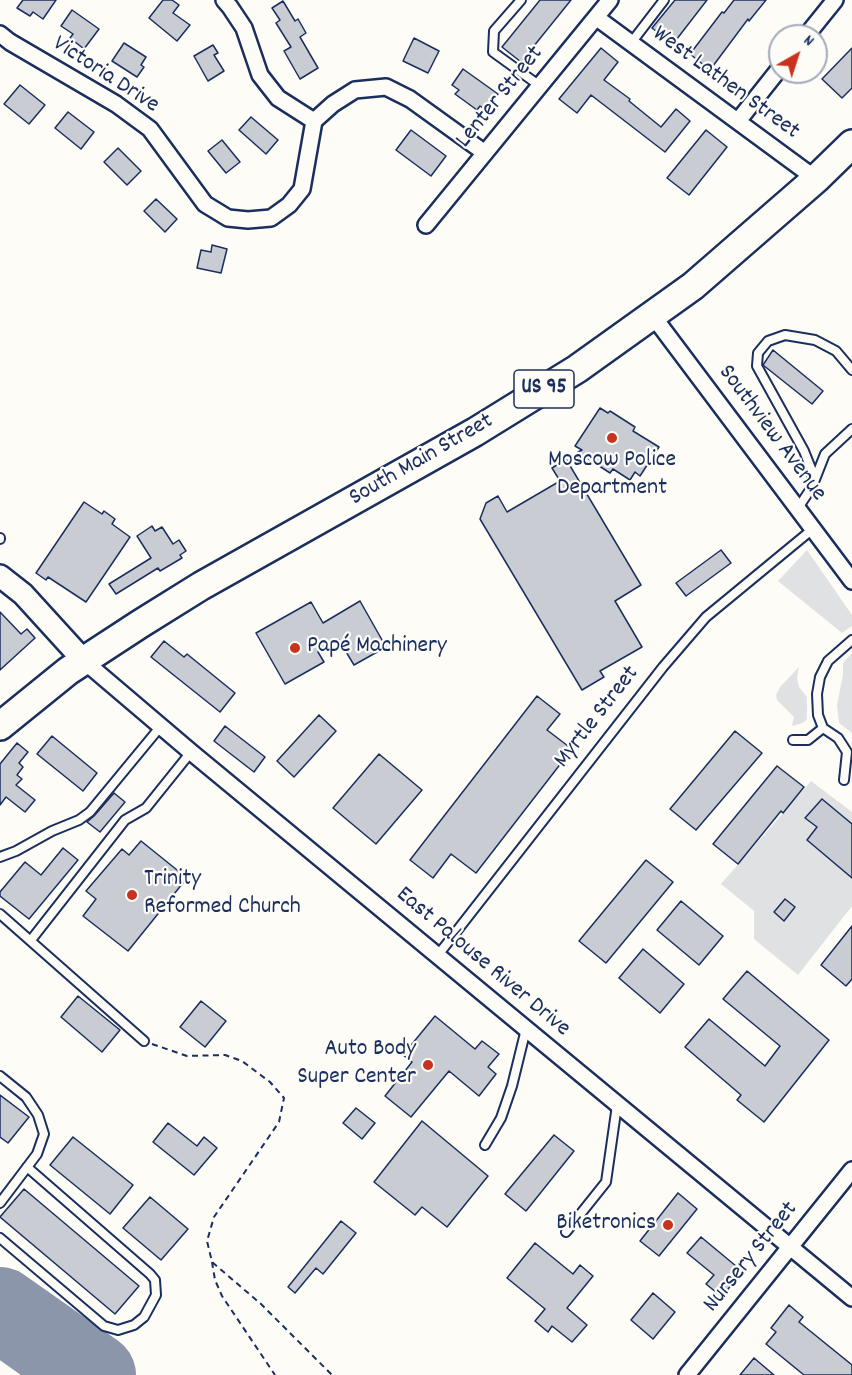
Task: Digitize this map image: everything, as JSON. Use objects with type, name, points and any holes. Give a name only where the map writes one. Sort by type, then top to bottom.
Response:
[{"type":"highway","name":"South Main Street","points":[[0,726],[68,671],[201,586],[475,432],[577,369],[693,286],[807,172],[852,144]]},
{"type":"street","points":[[224,0],[244,28],[260,75],[278,98],[314,121],[333,104],[355,90],[386,87],[410,99],[485,153]]},
{"type":"street","name":"Lenter Street","points":[[426,225],[610,0]]},
{"type":"street","points":[[816,24],[835,0]]},
{"type":"street","name":"West Lathen Street","points":[[597,18],[807,172]]},
{"type":"street","name":"Victoria Drive","points":[[0,34],[116,104],[150,129],[205,204],[228,218],[248,220],[270,218],[290,205],[302,189],[314,121]]},
{"type":"street","points":[[738,121],[768,83]]},
{"type":"street","name":"Southview Avenue","points":[[653,316],[852,581]]},
{"type":"street","points":[[0,576],[23,594],[84,661]]},
{"type":"street","name":"East Palouse River Drive","points":[[84,661],[852,1298]]},
{"type":"street","name":"Nursery Street","points":[[687,1375],[852,1170]]},
{"type":"lane","points":[[521,0],[494,31],[493,52],[540,87]]},
{"type":"lane","points":[[631,43],[664,0]]},
{"type":"lane","points":[[812,487],[812,471],[808,461],[757,366],[758,353],[768,340],[785,335],[815,340],[836,351],[852,370]]},
{"type":"lane","points":[[798,508],[812,487],[825,454],[852,429]]},
{"type":"lane","name":"Myrtle Street","points":[[438,955],[706,616],[813,528]]},
{"type":"lane","points":[[844,780],[847,752],[838,738],[823,728],[818,715],[817,694],[820,677],[828,662],[852,640]]},
{"type":"lane","points":[[0,856],[79,820],[90,812],[161,726]]},
{"type":"lane","points":[[793,740],[808,740],[823,728]]},
{"type":"lane","points":[[31,940],[125,820],[146,808],[191,752]]},
{"type":"lane","points":[[0,914],[144,1041]]},
{"type":"lane","points":[[485,1145],[501,1118],[512,1086],[526,1029]]},
{"type":"lane","points":[[0,1076],[26,1097],[38,1115],[44,1134],[37,1154],[0,1203]]},
{"type":"lane","points":[[566,1232],[606,1182],[618,1104]]},
{"type":"lane","points":[[0,1238],[104,1326],[118,1330],[134,1325],[144,1317],[156,1295],[154,1280],[150,1274],[27,1167]]},
{"type":"path","points":[[144,1041],[187,1056],[225,1054],[242,1061],[270,1082],[284,1098],[279,1122],[214,1217],[207,1241],[215,1280],[222,1296],[275,1375]]},
{"type":"path","points":[[212,1262],[261,1304],[332,1375]]},
{"type":"shaded area","points":[[807,550],[852,615],[852,626],[842,633],[778,581]]},
{"type":"shaded area","points":[[852,653],[852,733],[839,723],[837,705],[843,663]]},
{"type":"shaded area","points":[[799,667],[797,678],[799,687],[807,697],[807,719],[803,723],[792,726],[794,717],[777,700],[776,695],[780,687]]},
{"type":"shaded area","points":[[811,781],[852,812],[852,906],[798,975],[754,939],[754,911],[721,884]]},
{"type":"building","points":[[23,0],[56,0],[43,19],[33,12],[30,16],[17,8]]},
{"type":"building","points":[[163,0],[172,0],[179,5],[173,13],[190,25],[177,41],[149,18]]},
{"type":"building","points":[[540,0],[571,0],[521,62],[502,47]]},
{"type":"building","points":[[675,0],[707,0],[673,44],[652,28]]},
{"type":"building","points":[[734,0],[766,0],[749,21],[748,19],[710,70],[690,54]]},
{"type":"building","points":[[283,1],[295,21],[298,19],[306,33],[300,37],[318,68],[300,79],[284,51],[291,47],[276,23],[280,20],[272,8]]},
{"type":"building","points":[[72,10],[99,29],[84,49],[70,38],[73,34],[61,26]]},
{"type":"building","points":[[414,38],[439,51],[428,73],[403,61]]},
{"type":"building","points":[[124,43],[146,57],[141,65],[144,67],[137,77],[112,61]]},
{"type":"building","points":[[213,45],[218,53],[214,55],[224,71],[208,81],[194,56]]},
{"type":"building","points":[[601,48],[618,62],[604,80],[630,99],[629,101],[661,127],[676,109],[690,121],[665,152],[591,95],[577,113],[559,99]]},
{"type":"building","points":[[852,48],[852,88],[842,98],[827,84],[828,73]]},
{"type":"building","points":[[463,69],[498,94],[486,110],[480,106],[477,110],[455,94],[459,90],[452,85]]},
{"type":"building","points":[[20,85],[45,105],[29,124],[4,104]]},
{"type":"building","points":[[68,112],[94,132],[81,149],[55,128]]},
{"type":"building","points":[[251,117],[278,140],[266,154],[239,130]]},
{"type":"building","points":[[411,130],[446,156],[431,176],[396,150]]},
{"type":"building","points":[[706,130],[727,147],[689,195],[667,178]]},
{"type":"building","points":[[222,140],[240,162],[226,173],[208,151]]},
{"type":"building","points":[[118,148],[141,171],[127,185],[104,162]]},
{"type":"building","points":[[156,199],[177,219],[165,232],[144,211]]},
{"type":"building","points":[[212,245],[227,249],[221,273],[197,268],[201,250],[211,252]]},
{"type":"building","points":[[773,350],[823,391],[812,404],[763,365]]},
{"type":"building","name":"Moscow Police Department","points":[[600,408],[608,413],[610,411],[635,427],[633,431],[659,447],[640,476],[635,472],[630,480],[613,469],[610,473],[578,452],[582,450],[575,446]]},
{"type":"building","points":[[566,459],[641,585],[615,601],[642,647],[600,671],[604,677],[582,690],[480,519],[486,503],[498,496],[507,512],[560,481],[552,468]]},
{"type":"building","points":[[84,502],[102,514],[104,511],[115,519],[112,524],[130,537],[86,602],[48,577],[46,580],[36,573]]},
{"type":"building","points":[[152,526],[155,531],[162,527],[173,544],[179,540],[186,551],[180,555],[182,558],[160,571],[158,568],[116,594],[109,584],[151,558],[137,536]]},
{"type":"building","points":[[721,550],[731,563],[686,596],[676,583]]},
{"type":"building","name":"Papé Machinery","points":[[360,601],[386,647],[354,665],[339,640],[318,652],[324,662],[285,684],[256,633],[311,602],[323,623]]},
{"type":"building","points":[[0,612],[21,634],[27,629],[35,638],[0,670]]},
{"type":"building","points":[[164,641],[184,657],[187,654],[235,693],[220,712],[151,657]]},
{"type":"building","points":[[537,696],[560,714],[547,730],[572,749],[476,873],[451,854],[433,878],[410,860]]},
{"type":"building","points":[[319,715],[336,731],[294,777],[277,761]]},
{"type":"building","points":[[225,726],[265,757],[254,772],[214,741]]},
{"type":"building","points":[[735,731],[762,753],[696,830],[670,809]]},
{"type":"building","points":[[52,736],[97,773],[83,791],[37,754]]},
{"type":"building","points":[[17,743],[28,752],[19,763],[23,767],[17,775],[22,779],[16,785],[35,800],[25,812],[6,797],[0,805],[0,764]]},
{"type":"building","points":[[379,754],[422,790],[376,844],[333,808]]},
{"type":"building","points":[[777,766],[804,787],[783,813],[781,811],[738,864],[713,844]]},
{"type":"building","points":[[114,793],[125,802],[100,832],[87,822]]},
{"type":"building","points":[[822,799],[852,824],[852,878],[807,840],[817,827],[805,818]]},
{"type":"building","name":"Trinity Reformed Church","points":[[141,841],[187,878],[128,951],[83,916],[96,899],[86,891],[122,849],[129,855]]},
{"type":"building","points":[[63,848],[78,860],[29,919],[0,896],[0,892],[25,862],[41,875]]},
{"type":"building","points":[[646,860],[673,882],[606,963],[579,941]]},
{"type":"building","points":[[785,899],[795,907],[784,921],[774,912]]},
{"type":"building","points":[[681,901],[723,936],[699,965],[657,930]]},
{"type":"building","points":[[852,926],[852,979],[846,986],[821,965]]},
{"type":"building","points":[[643,949],[684,984],[660,1013],[619,978]]},
{"type":"building","points":[[747,971],[829,1040],[764,1122],[737,1100],[741,1095],[685,1047],[709,1019],[765,1066],[780,1046],[723,999]]},
{"type":"building","points":[[78,996],[120,1030],[102,1052],[61,1017]]},
{"type":"building","points":[[201,1001],[226,1021],[205,1047],[180,1027]]},
{"type":"building","name":"Auto Body Super Center","points":[[435,1016],[475,1049],[482,1041],[499,1054],[488,1067],[496,1074],[479,1096],[449,1071],[411,1117],[385,1096],[412,1062],[403,1055]]},
{"type":"building","points":[[0,1095],[29,1117],[8,1143],[0,1137]]},
{"type":"building","points":[[356,1108],[375,1123],[362,1139],[343,1123]]},
{"type":"building","points":[[422,1121],[488,1176],[447,1227],[422,1207],[415,1215],[374,1182]]},
{"type":"building","points":[[168,1123],[197,1146],[204,1137],[217,1148],[194,1175],[153,1142]]},
{"type":"building","points":[[554,1135],[574,1151],[526,1211],[505,1194]]},
{"type":"building","points":[[73,1137],[133,1185],[110,1214],[50,1165]]},
{"type":"building","points":[[24,1189],[139,1286],[115,1314],[0,1217]]},
{"type":"building","name":"Biketronics","points":[[678,1193],[697,1209],[659,1256],[640,1241]]},
{"type":"building","points":[[150,1197],[188,1229],[161,1260],[123,1228]]},
{"type":"building","points":[[341,1221],[356,1233],[323,1274],[316,1268],[295,1293],[288,1287]]},
{"type":"building","points":[[701,1237],[742,1271],[722,1297],[706,1284],[714,1275],[687,1253]]},
{"type":"building","points":[[535,1243],[573,1274],[580,1265],[593,1276],[567,1308],[587,1325],[572,1342],[552,1326],[548,1332],[535,1321],[545,1309],[507,1278]]},
{"type":"building","points":[[653,1293],[675,1312],[653,1339],[631,1320]]},
{"type":"building","points":[[789,1305],[803,1317],[799,1322],[852,1365],[852,1375],[804,1375],[766,1344],[776,1332],[771,1328]]},
{"type":"building","points":[[754,1358],[774,1375],[740,1375]]},
{"type":"runway","points":[[0,1309],[94,1375]]},
{"type":"place","name":"Moscow Police Department","points":[[612,438]]},
{"type":"place","name":"Papé Machinery","points":[[295,648]]},
{"type":"place","name":"Trinity Reformed Church","points":[[132,895]]},
{"type":"place","name":"Auto Body Super Center","points":[[428,1065]]},
{"type":"place","name":"Biketronics","points":[[668,1225]]}]
